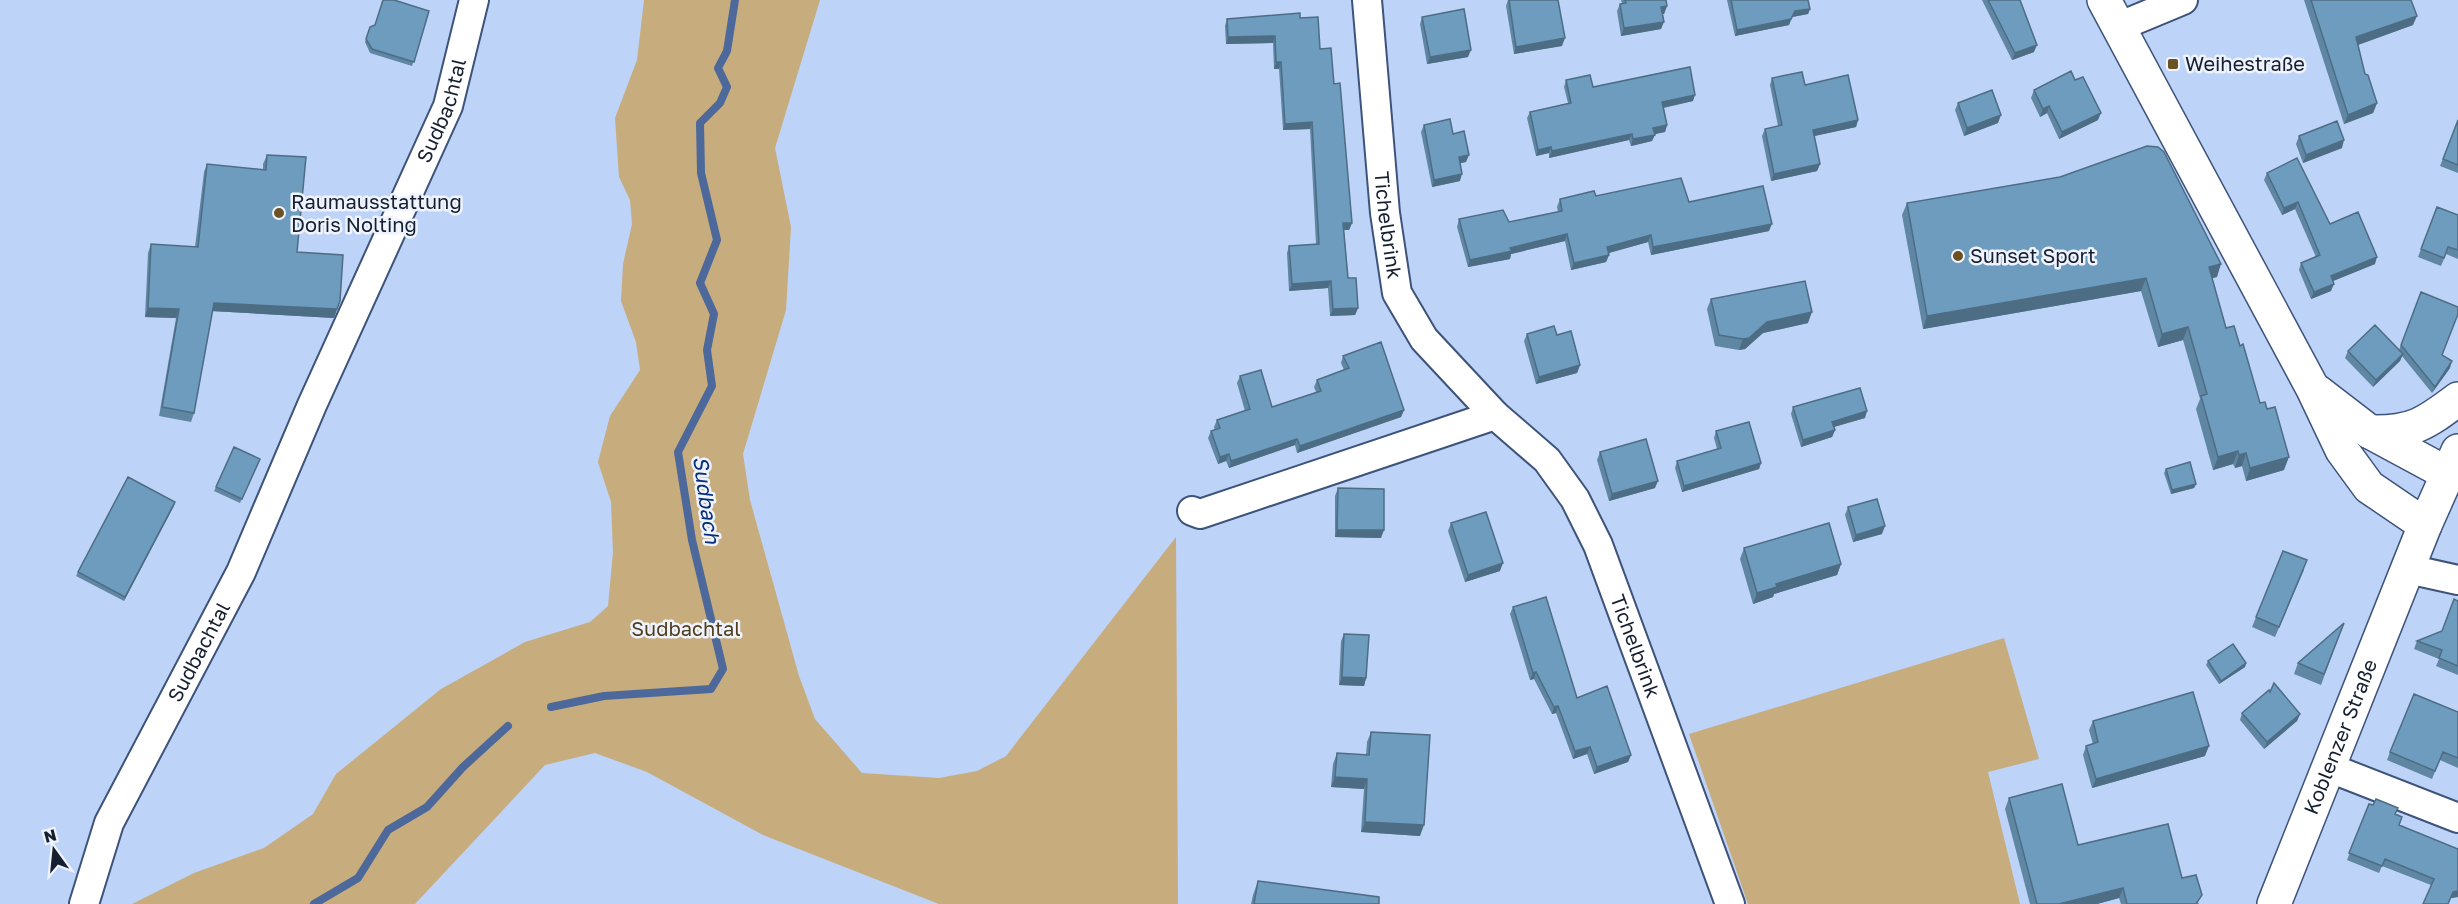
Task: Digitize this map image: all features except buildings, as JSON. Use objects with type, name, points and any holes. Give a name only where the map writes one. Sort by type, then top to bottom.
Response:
[{"type":"main road","points":[[2111,14],[2313,389],[2342,450],[2369,487],[2425,525]]},
{"type":"main road","points":[[2313,389],[2370,432],[2453,462]]},
{"type":"main road","points":[[2370,432],[2396,432],[2428,422],[2458,399]]},
{"type":"main road","name":"Koblenzer Straße","points":[[2274,904],[2425,525],[2453,462]]},
{"type":"street","name":"Sudbachtal","points":[[84,904],[109,823],[241,572],[312,405],[448,106],[474,0]]},
{"type":"street","name":"Tichelbrink","points":[[1367,0],[1385,213],[1396,293],[1424,339],[1496,415],[1547,460],[1575,499],[1598,545],[1730,904]]},
{"type":"street","points":[[2111,14],[2183,0]]},
{"type":"street","points":[[1192,511],[1200,514],[1496,415]]},
{"type":"street","points":[[2408,569],[2458,580]]},
{"type":"street","points":[[2330,768],[2458,818]]},
{"type":"green space","points":[[644,0],[820,0],[775,148],[791,227],[786,310],[743,454],[750,500],[799,676],[815,719],[862,773],[939,778],[977,771],[1006,756],[1176,537],[1178,904],[939,904],[763,835],[647,772],[595,753],[545,765],[415,904],[132,904],[194,873],[264,848],[313,814],[336,774],[441,689],[525,642],[590,622],[608,606],[613,552],[611,502],[598,462],[610,416],[640,370],[636,342],[621,301],[623,264],[632,224],[630,200],[619,177],[615,118],[637,60]]},
{"type":"green space","points":[[2004,638],[2039,759],[1988,772],[2020,904],[1748,904],[1689,734]]},
{"type":"waterway","name":"Sudbach","points":[[551,707],[604,696],[711,689],[723,669],[692,540],[678,452],[712,386],[707,350],[714,314],[700,283],[717,240],[701,173],[700,123],[720,103],[727,87],[718,68],[727,51],[735,0]]},
{"type":"waterway","name":"Sudbach","points":[[314,904],[358,878],[388,830],[427,807],[463,767],[508,726]]},
{"type":"place","name":"Weihestraße","points":[[2173,64]]},
{"type":"place","name":"Raumausstattung Doris Nolting","points":[[279,213]]},
{"type":"place","name":"Sunset Sport","points":[[1958,256]]}]
